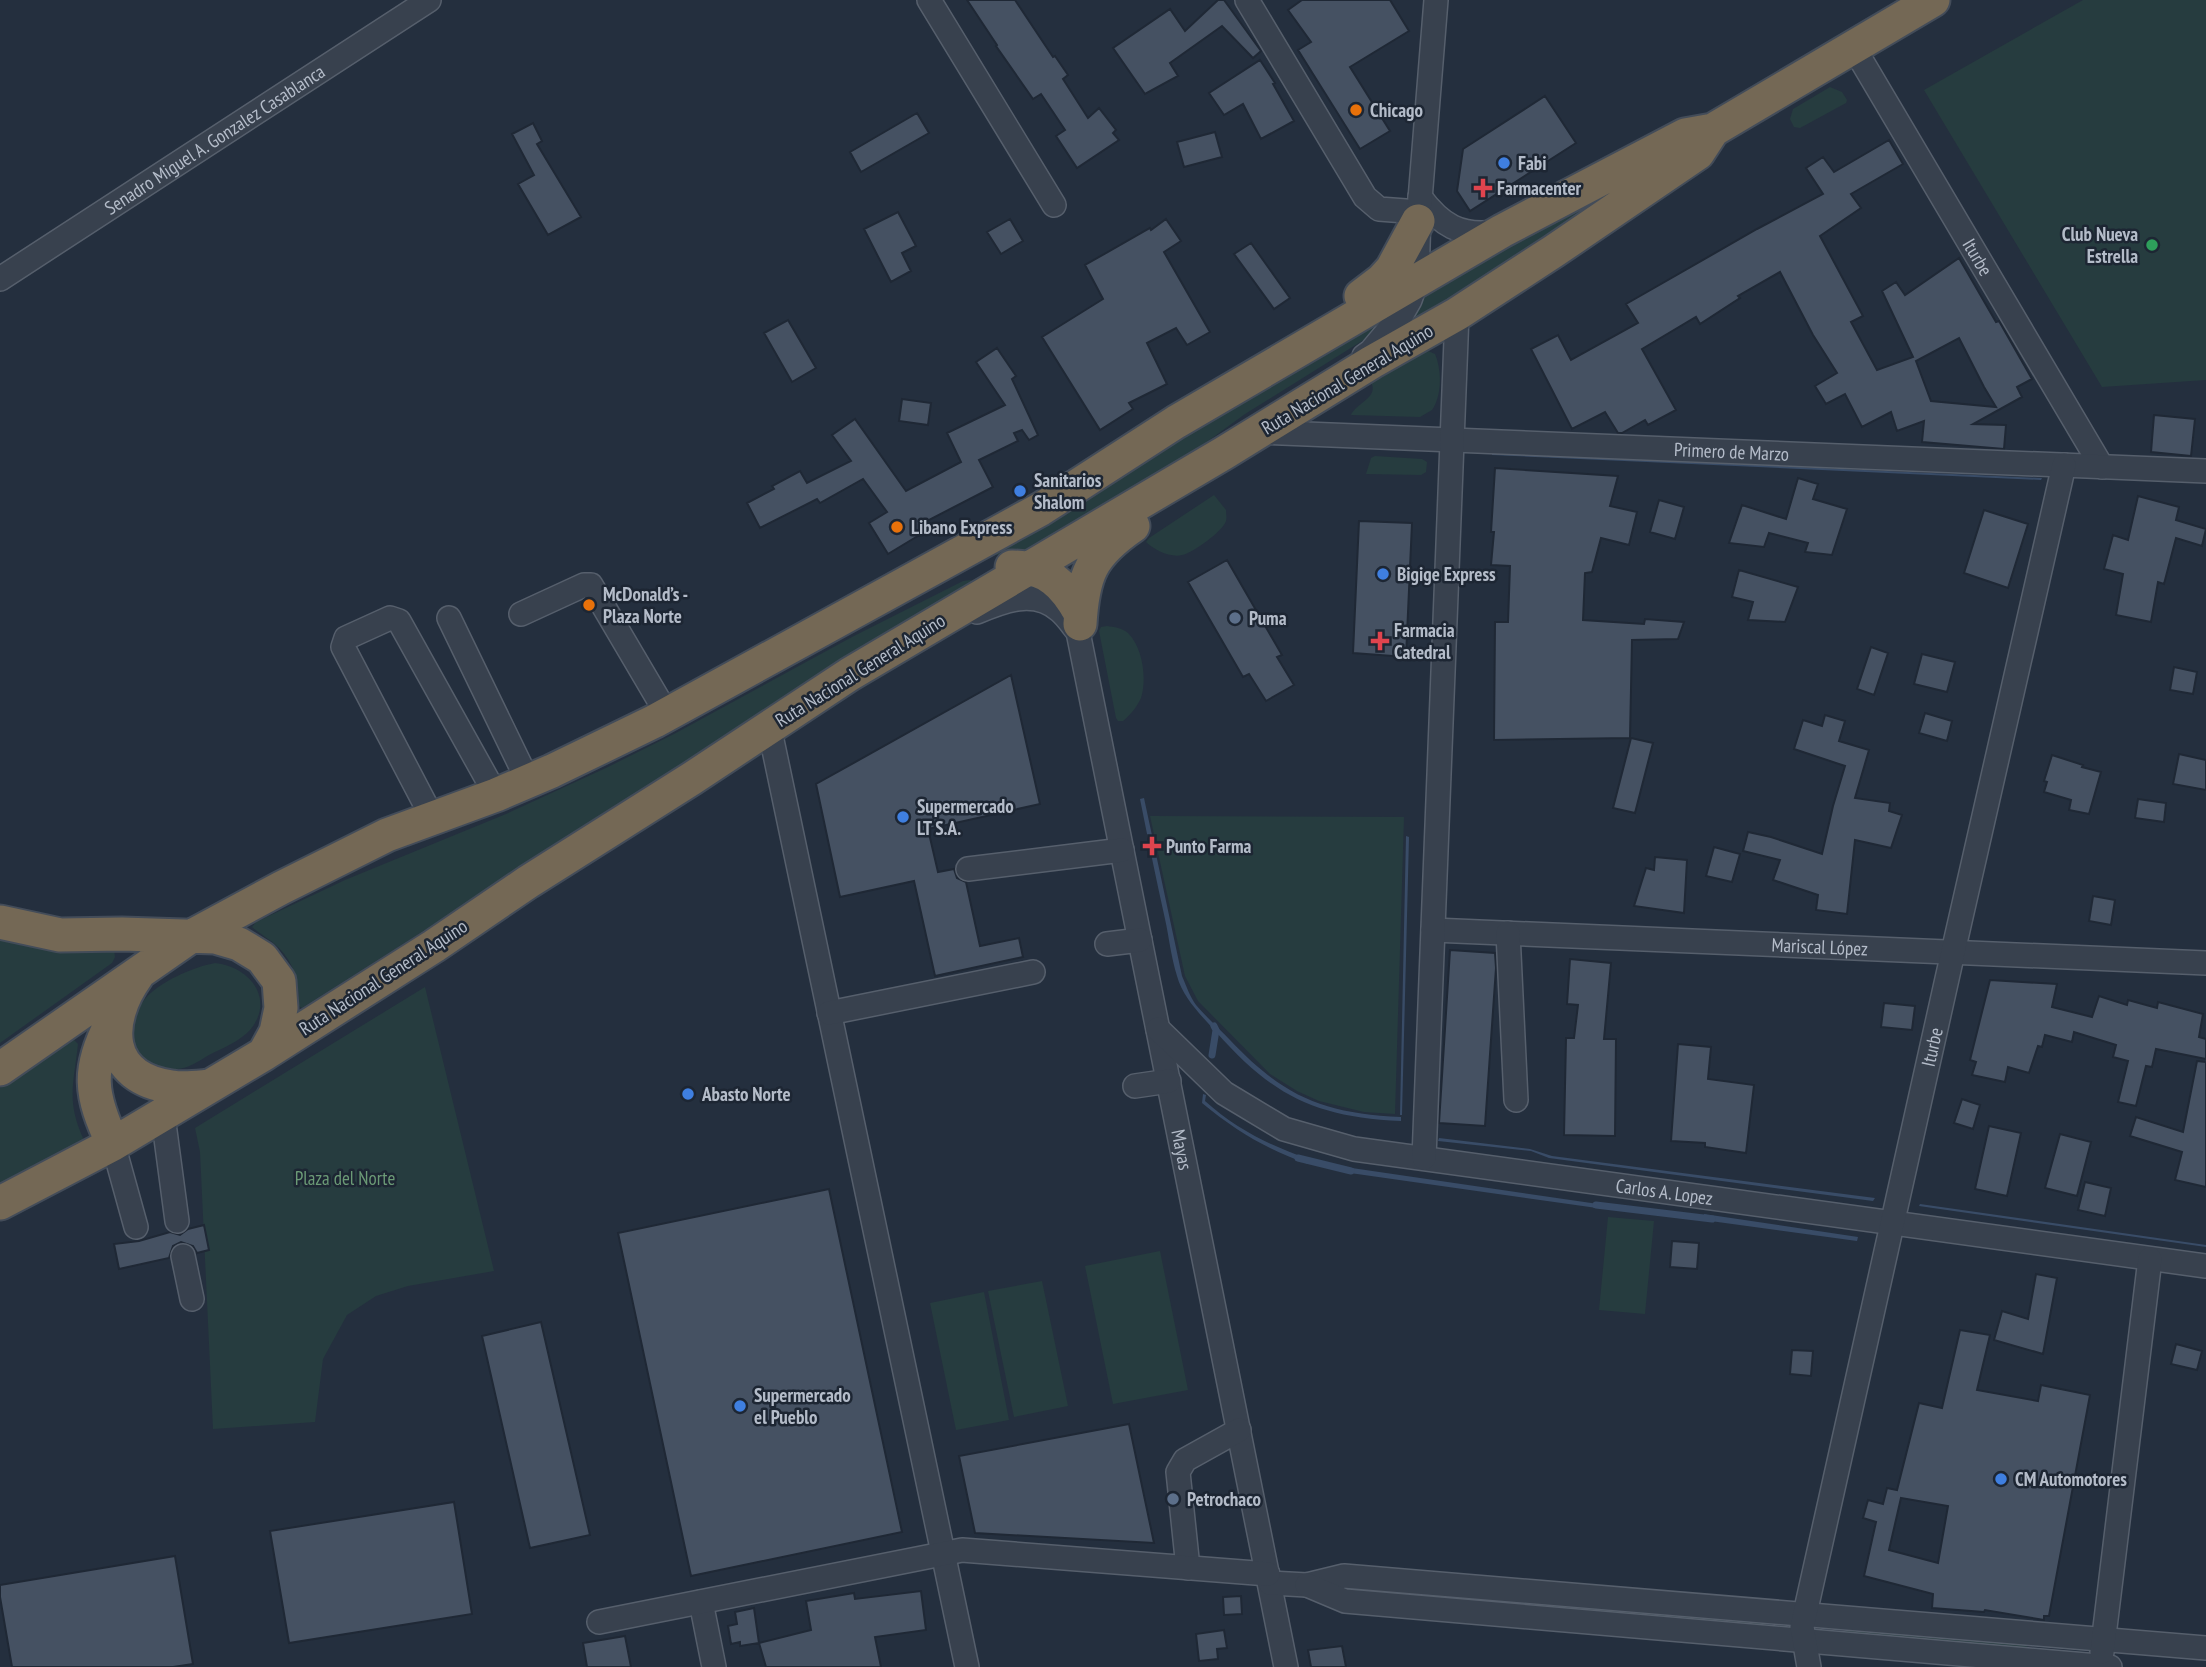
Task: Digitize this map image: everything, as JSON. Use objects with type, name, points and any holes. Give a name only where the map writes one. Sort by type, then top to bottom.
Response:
[{"type":"highway","name":"Ruta Nacional General Aquino","points":[[0,1069],[190,937],[387,835],[496,795],[667,714],[1041,509],[1176,422],[1502,231],[1685,135],[1713,130],[1933,0]]},
{"type":"highway","name":"Ruta Nacional General Aquino","points":[[0,1203],[163,1116],[434,946],[769,726],[1028,567],[1060,551],[1457,313],[1698,153],[1713,130]]},
{"type":"highway","points":[[1176,422],[1221,384],[1355,301],[1382,280],[1392,269],[1419,210]]},
{"type":"highway","points":[[1079,623],[1084,586],[1095,561],[1115,538],[1156,511],[1179,480]]},
{"type":"highway","points":[[892,589],[921,589],[957,573],[985,567],[1028,567],[1044,573],[1068,593],[1079,623]]},
{"type":"highway","points":[[0,922],[60,935],[215,937],[239,944],[262,958],[279,981],[281,1008],[276,1032],[264,1054]]},
{"type":"highway","points":[[113,1144],[98,1112],[94,1081],[100,1049],[125,992],[140,971]]},
{"type":"highway","points":[[117,1011],[115,1040],[122,1059],[133,1073],[152,1083],[173,1087],[211,1086]]},
{"type":"street","name":"Senadro Miguel A. Gonzalez Casablanca","points":[[0,279],[429,0]]},
{"type":"street","points":[[929,0],[1054,205]]},
{"type":"street","points":[[1247,0],[1365,197],[1379,209],[1431,212],[1462,231],[1481,234],[1502,231]]},
{"type":"street","points":[[1179,480],[1214,445],[1371,351],[1410,300],[1417,280],[1419,210],[1436,0]]},
{"type":"street","name":"Iturbe","points":[[1853,48],[2102,467]]},
{"type":"street","points":[[1424,1158],[1457,313]]},
{"type":"street","name":"Primero de Marzo","points":[[1258,432],[2206,471]]},
{"type":"street","name":"Iturbe","points":[[1804,1628],[2064,465]]},
{"type":"street","points":[[522,614],[584,585],[591,585],[667,714]]},
{"type":"street","points":[[942,619],[959,620],[995,604],[1020,598],[1038,599],[1079,623]]},
{"type":"street","points":[[433,819],[343,647],[346,638],[390,618],[399,621],[496,795]]},
{"type":"street","points":[[449,618],[528,781]]},
{"type":"street","name":"Mayas","points":[[1079,623],[1286,1667]]},
{"type":"street","points":[[769,726],[967,1667]]},
{"type":"street","points":[[968,869],[1122,850]]},
{"type":"street","name":"Mariscal López","points":[[1433,930],[2206,963]]},
{"type":"street","points":[[1508,933],[1516,1100]]},
{"type":"street","points":[[1107,944],[1140,940]]},
{"type":"street","points":[[829,1013],[1033,972]]},
{"type":"street","name":"Carlos A. Lopez","points":[[1158,1029],[1224,1093],[1284,1129],[1354,1149],[2206,1266]]},
{"type":"street","points":[[1135,1086],[1169,1081]]},
{"type":"street","points":[[163,1116],[177,1220]]},
{"type":"street","points":[[113,1144],[136,1227]]},
{"type":"street","points":[[183,1255],[192,1299]]},
{"type":"street","points":[[2086,1666],[2104,1639],[2150,1259]]},
{"type":"street","points":[[1188,1568],[1178,1472],[1185,1461],[1239,1430]]},
{"type":"street","points":[[599,1622],[962,1550],[1188,1568],[1307,1585],[1344,1576],[1804,1628],[2110,1667]]},
{"type":"street","points":[[701,1602],[714,1667]]},
{"type":"street","points":[[1804,1628],[2077,1637],[2206,1648]]},
{"type":"street","points":[[1804,1628],[1809,1667]]},
{"type":"street","points":[[2077,1637],[2086,1666]]},
{"type":"green space","points":[[2083,0],[2206,0],[2206,380],[2102,387],[1924,90]]},
{"type":"green space","points":[[1830,87],[1842,92],[1846,103],[1800,128],[1794,127],[1790,119],[1793,109]]},
{"type":"green space","points":[[1626,185],[1393,337],[1425,289]]},
{"type":"green space","points":[[1393,308],[1370,336],[1245,414],[1163,474],[1022,553],[985,556]]},
{"type":"green space","points":[[1421,352],[1435,354],[1440,375],[1438,398],[1432,410],[1420,417],[1351,415],[1370,396],[1373,387],[1371,382]]},
{"type":"green space","points":[[1371,458],[1422,459],[1427,462],[1426,472],[1421,475],[1366,474]]},
{"type":"green space","points":[[1214,495],[1226,510],[1226,521],[1214,536],[1200,546],[1178,556],[1158,550],[1146,542],[1149,538]]},
{"type":"green space","points":[[963,581],[974,582],[302,1008],[299,1006],[298,987],[290,962],[279,948],[252,927],[256,922],[345,880],[506,814],[608,767],[852,637]]},
{"type":"green space","points":[[1107,626],[1128,633],[1137,647],[1142,664],[1144,682],[1141,698],[1123,721],[1116,718],[1099,631],[1101,627]]},
{"type":"green space","points":[[1150,816],[1404,817],[1395,1114],[1364,1112],[1319,1101],[1297,1091],[1270,1074],[1198,1001],[1185,976]]},
{"type":"green space","points":[[0,935],[114,949],[115,957],[112,963],[0,1043]]},
{"type":"green space","points":[[215,963],[238,970],[255,986],[260,1007],[250,1030],[231,1044],[184,1068],[160,1068],[149,1063],[140,1056],[134,1046],[132,1035],[137,1011],[145,999],[159,987],[177,976]]},
{"type":"green space","name":"Plaza del Norte","points":[[425,987],[494,1271],[408,1286],[376,1296],[347,1315],[323,1359],[315,1422],[213,1429],[200,1152],[195,1128]]},
{"type":"green space","points":[[74,1040],[78,1044],[73,1102],[83,1142],[0,1189],[0,1088],[68,1041]]},
{"type":"green space","points":[[1608,1217],[1654,1221],[1645,1314],[1599,1310]]},
{"type":"green space","points":[[1160,1251],[1188,1390],[1113,1404],[1085,1266]]},
{"type":"green space","points":[[1042,1281],[1068,1406],[1014,1417],[988,1291]]},
{"type":"green space","points":[[984,1292],[1009,1420],[956,1430],[930,1303]]},
{"type":"green space","points":[[1338,1586],[1764,1623],[1766,1626],[1338,1591]]},
{"type":"green space","points":[[1846,1630],[2026,1645],[2028,1649],[1846,1634]]},
{"type":"water","points":[[1492,453],[2042,478],[2041,480]]},
{"type":"water","points":[[1144,798],[1182,976],[1196,1005],[1250,1060],[1287,1088],[1327,1106],[1373,1115],[1401,1117],[1401,1121],[1344,1114],[1298,1099],[1257,1072],[1193,1006],[1180,984],[1173,962],[1140,799]]},
{"type":"water","points":[[1406,836],[1409,837],[1400,1115]]},
{"type":"water","points":[[1203,1094],[1206,1095],[1205,1101],[1241,1128],[1266,1142],[1308,1159],[1308,1164],[1278,1152],[1239,1131],[1202,1103]]},
{"type":"water","points":[[1439,1138],[1530,1149],[1552,1156],[1875,1198],[1873,1201],[1549,1158],[1531,1151],[1438,1141]]},
{"type":"water","points":[[1345,1167],[1605,1205],[1604,1209],[1343,1172]]},
{"type":"water","points":[[1920,1204],[2206,1245],[2206,1247],[1919,1206]]},
{"type":"water","points":[[1704,1214],[1858,1237],[1857,1241],[1703,1220]]},
{"type":"building","points":[[967,0],[1015,0],[1068,75],[1063,79],[1088,118],[1099,108],[1116,130],[1113,133],[1119,140],[1077,168],[1056,136],[1065,130],[1041,94],[1033,99]]},
{"type":"building","points":[[1218,0],[1224,0],[1261,51],[1253,58],[1222,26],[1170,63],[1178,76],[1145,94],[1113,48],[1170,9],[1185,31]]},
{"type":"building","points":[[1302,0],[1390,0],[1409,31],[1350,67],[1390,131],[1360,149],[1298,50],[1311,42],[1288,10]]},
{"type":"building","points":[[1260,60],[1294,121],[1261,139],[1243,104],[1224,115],[1209,93]]},
{"type":"building","points":[[1545,96],[1576,143],[1470,211],[1457,191],[1463,149]]},
{"type":"building","points":[[917,113],[929,133],[861,172],[850,152]]},
{"type":"building","points":[[533,123],[542,141],[537,144],[581,217],[548,235],[518,184],[534,175],[512,134]]},
{"type":"building","points":[[1215,132],[1222,157],[1184,167],[1177,142]]},
{"type":"building","points":[[1889,140],[1903,164],[1851,194],[1861,208],[1820,236],[1863,316],[1851,322],[1877,370],[1913,357],[1882,291],[1896,282],[1905,295],[1959,258],[2032,379],[2017,387],[2022,397],[1973,424],[2006,425],[2004,449],[1922,442],[1924,421],[1897,431],[1891,412],[1862,427],[1845,394],[1826,404],[1815,386],[1837,373],[1813,335],[1780,272],[1738,296],[1740,298],[1700,324],[1696,317],[1642,349],[1676,410],[1648,425],[1645,420],[1622,433],[1618,433],[1605,412],[1572,429],[1531,349],[1558,335],[1571,360],[1638,323],[1626,304],[1823,194],[1806,168],[1823,157],[1834,172]],"holes":[[[1959,338],[1996,407],[1931,401],[1916,361]]]},
{"type":"building","points":[[898,212],[916,246],[902,253],[911,271],[891,282],[864,229]]},
{"type":"building","points":[[1010,219],[1023,241],[1001,254],[987,232]]},
{"type":"building","points":[[1166,219],[1181,241],[1164,252],[1210,332],[1187,345],[1176,328],[1147,343],[1167,384],[1129,403],[1133,409],[1100,430],[1042,337],[1103,299],[1085,265],[1150,228],[1151,230]]},
{"type":"building","points":[[1251,243],[1290,298],[1274,309],[1234,254]]},
{"type":"building","points":[[788,320],[816,368],[792,382],[764,333]]},
{"type":"building","points":[[997,348],[1016,376],[1012,379],[1038,435],[1029,440],[1022,430],[1014,433],[1018,441],[979,460],[993,487],[921,524],[926,531],[888,554],[869,523],[887,512],[863,479],[820,503],[817,499],[760,528],[747,503],[800,471],[807,483],[851,461],[832,435],[855,419],[906,491],[961,462],[947,433],[1005,405],[976,362]]},
{"type":"building","points":[[902,399],[931,403],[928,425],[899,421]]},
{"type":"building","points":[[2154,415],[2195,419],[2191,456],[2151,452]]},
{"type":"building","points":[[1495,468],[1618,476],[1610,506],[1637,512],[1629,545],[1601,538],[1592,572],[1585,573],[1583,620],[1644,624],[1645,619],[1684,622],[1678,639],[1632,640],[1630,738],[1494,740],[1495,622],[1508,622],[1510,566],[1491,565]]},
{"type":"building","points":[[1798,478],[1818,484],[1813,499],[1847,509],[1832,555],[1805,552],[1808,543],[1769,533],[1764,547],[1729,543],[1742,505],[1786,519]]},
{"type":"building","points":[[2138,496],[2179,507],[2176,520],[2206,529],[2202,546],[2176,538],[2164,584],[2158,582],[2151,622],[2116,615],[2123,574],[2104,569],[2113,535],[2128,540]]},
{"type":"building","points":[[1659,500],[1684,507],[1675,539],[1650,532]]},
{"type":"building","points":[[1984,510],[2028,524],[2008,588],[1964,573]]},
{"type":"building","name":"Bigige Express","points":[[1359,521],[1412,523],[1406,657],[1353,653]]},
{"type":"building","name":"Puma","points":[[1227,560],[1282,655],[1277,657],[1294,685],[1266,701],[1249,674],[1243,677],[1188,582]]},
{"type":"building","points":[[1739,570],[1798,587],[1785,622],[1748,620],[1753,602],[1732,597]]},
{"type":"building","points":[[1871,647],[1888,653],[1874,695],[1857,689]]},
{"type":"building","points":[[1922,654],[1955,662],[1947,692],[1914,684]]},
{"type":"building","points":[[2174,667],[2197,672],[2193,694],[2170,690]]},
{"type":"building","name":"Supermercado LT S.A.","points":[[1011,675],[1040,804],[928,829],[938,872],[954,869],[957,878],[966,882],[980,946],[1019,938],[1023,957],[935,976],[914,881],[840,897],[816,784]]},
{"type":"building","points":[[1925,713],[1952,721],[1947,741],[1919,733]]},
{"type":"building","points":[[1825,715],[1845,721],[1839,741],[1869,750],[1855,798],[1890,803],[1889,811],[1902,815],[1891,848],[1855,840],[1847,914],[1816,910],[1818,895],[1773,880],[1780,860],[1743,851],[1748,832],[1822,854],[1845,766],[1794,749],[1803,720],[1822,726]]},
{"type":"building","points":[[1631,738],[1653,743],[1635,813],[1613,808]]},
{"type":"building","points":[[2179,754],[2206,760],[2206,790],[2173,784]]},
{"type":"building","points":[[2052,755],[2101,772],[2089,814],[2069,810],[2071,800],[2044,792],[2047,782],[2044,781]]},
{"type":"building","points":[[2138,799],[2166,803],[2164,822],[2135,818]]},
{"type":"building","points":[[1714,847],[1740,854],[1732,882],[1706,876]]},
{"type":"building","points":[[1655,857],[1687,860],[1684,913],[1634,906],[1646,868],[1654,870]]},
{"type":"building","points":[[2093,896],[2115,900],[2111,925],[2089,921]]},
{"type":"building","points":[[1450,950],[1495,953],[1485,1126],[1439,1123]]},
{"type":"building","points":[[1570,959],[1611,963],[1604,1039],[1616,1039],[1615,1136],[1564,1135],[1566,1038],[1574,1038],[1578,1005],[1567,1004]]},
{"type":"building","points":[[1990,980],[2057,984],[2052,1007],[2092,1017],[2099,996],[2127,1005],[2128,1000],[2157,1008],[2158,1002],[2203,1014],[2199,1037],[2206,1039],[2206,1059],[2156,1049],[2152,1067],[2146,1066],[2136,1106],[2118,1102],[2128,1061],[2113,1057],[2116,1045],[2074,1032],[2072,1042],[2045,1035],[2042,1047],[2038,1046],[2029,1073],[2008,1067],[2005,1082],[1972,1075],[1976,1062],[1970,1060]]},
{"type":"building","points":[[1884,1003],[1915,1006],[1912,1030],[1881,1027]]},
{"type":"building","points":[[1678,1044],[1711,1047],[1708,1079],[1754,1085],[1746,1153],[1705,1147],[1705,1143],[1671,1141]]},
{"type":"building","points":[[2197,1061],[2206,1062],[2206,1187],[2175,1180],[2182,1152],[2130,1136],[2136,1117],[2183,1132]]},
{"type":"building","points":[[1962,1099],[1980,1105],[1973,1129],[1954,1123]]},
{"type":"building","points":[[1989,1126],[2021,1133],[2007,1196],[1975,1189]]},
{"type":"building","points":[[2060,1134],[2091,1142],[2077,1196],[2045,1188]]},
{"type":"building","points":[[2085,1182],[2111,1188],[2105,1216],[2078,1210]]},
{"type":"building","points":[[829,1189],[902,1532],[691,1576],[618,1233]]},
{"type":"building","points":[[204,1225],[209,1250],[197,1253],[193,1246],[181,1242],[173,1246],[169,1258],[119,1269],[114,1244],[139,1241],[170,1232],[180,1235],[188,1229]]},
{"type":"building","points":[[1672,1241],[1699,1243],[1697,1269],[1670,1267]]},
{"type":"building","points":[[2036,1274],[2057,1278],[2043,1354],[1994,1340],[2002,1311],[2028,1319]]},
{"type":"building","points":[[541,1322],[590,1535],[530,1548],[482,1336]]},
{"type":"building","name":"CM Automotores","points":[[1960,1330],[1990,1335],[1977,1390],[2038,1401],[2041,1385],[2090,1395],[2049,1616],[2044,1616],[2044,1620],[1985,1610],[1932,1608],[1933,1594],[1864,1576],[1876,1522],[1863,1518],[1868,1500],[1883,1504],[1887,1488],[1897,1490],[1919,1403],[1942,1408]],"holes":[[[1901,1498],[1948,1506],[1938,1563],[1889,1550]]]},
{"type":"building","points":[[2176,1344],[2202,1351],[2197,1370],[2171,1364]]},
{"type":"building","points":[[1792,1350],[1813,1351],[1811,1376],[1790,1374]]},
{"type":"building","points":[[1129,1424],[1154,1543],[975,1533],[959,1456]]},
{"type":"building","points":[[454,1502],[472,1614],[289,1643],[270,1531]]},
{"type":"building","points":[[175,1556],[193,1664],[173,1667],[12,1667],[0,1585]]},
{"type":"building","points":[[921,1591],[926,1630],[875,1637],[881,1667],[766,1667],[759,1643],[811,1630],[806,1601],[854,1593],[855,1599]]},
{"type":"building","points":[[1241,1596],[1242,1614],[1224,1615],[1223,1597]]},
{"type":"building","points":[[754,1608],[759,1643],[740,1646],[740,1642],[731,1644],[728,1626],[737,1624],[735,1612]]},
{"type":"building","points":[[1224,1630],[1227,1648],[1217,1649],[1218,1659],[1199,1661],[1196,1634]]},
{"type":"building","points":[[625,1636],[631,1667],[587,1667],[583,1643]]},
{"type":"building","points":[[1342,1646],[1346,1667],[1311,1667],[1308,1650]]},
{"type":"waterway","points":[[1212,1055],[1216,1030],[1214,1026]]},
{"type":"waterway","points":[[1298,1158],[1351,1171]]},
{"type":"waterway","points":[[1596,1205],[1712,1219]]},
{"type":"place","name":"Chicago","points":[[1356,110]]},
{"type":"place","name":"Fabi","points":[[1504,163]]},
{"type":"place","name":"Farmacenter","points":[[1483,188]]},
{"type":"place","name":"Club Nueva Estrella","points":[[2152,245]]},
{"type":"place","name":"Sanitarios Shalom","points":[[1020,491]]},
{"type":"place","name":"Libano Express","points":[[897,527]]},
{"type":"place","name":"Bigige Express","points":[[1383,574]]},
{"type":"place","name":"McDonald’s - Plaza Norte","points":[[589,605]]},
{"type":"place","name":"Puma","points":[[1235,618]]},
{"type":"place","name":"Farmacia Catedral","points":[[1380,641]]},
{"type":"place","name":"Supermercado LT S.A.","points":[[903,817]]},
{"type":"place","name":"Punto Farma","points":[[1152,846]]},
{"type":"place","name":"Abasto Norte","points":[[688,1094]]},
{"type":"place","name":"Supermercado el Pueblo","points":[[740,1406]]},
{"type":"place","name":"CM Automotores","points":[[2001,1479]]},
{"type":"place","name":"Petrochaco","points":[[1173,1499]]}]
